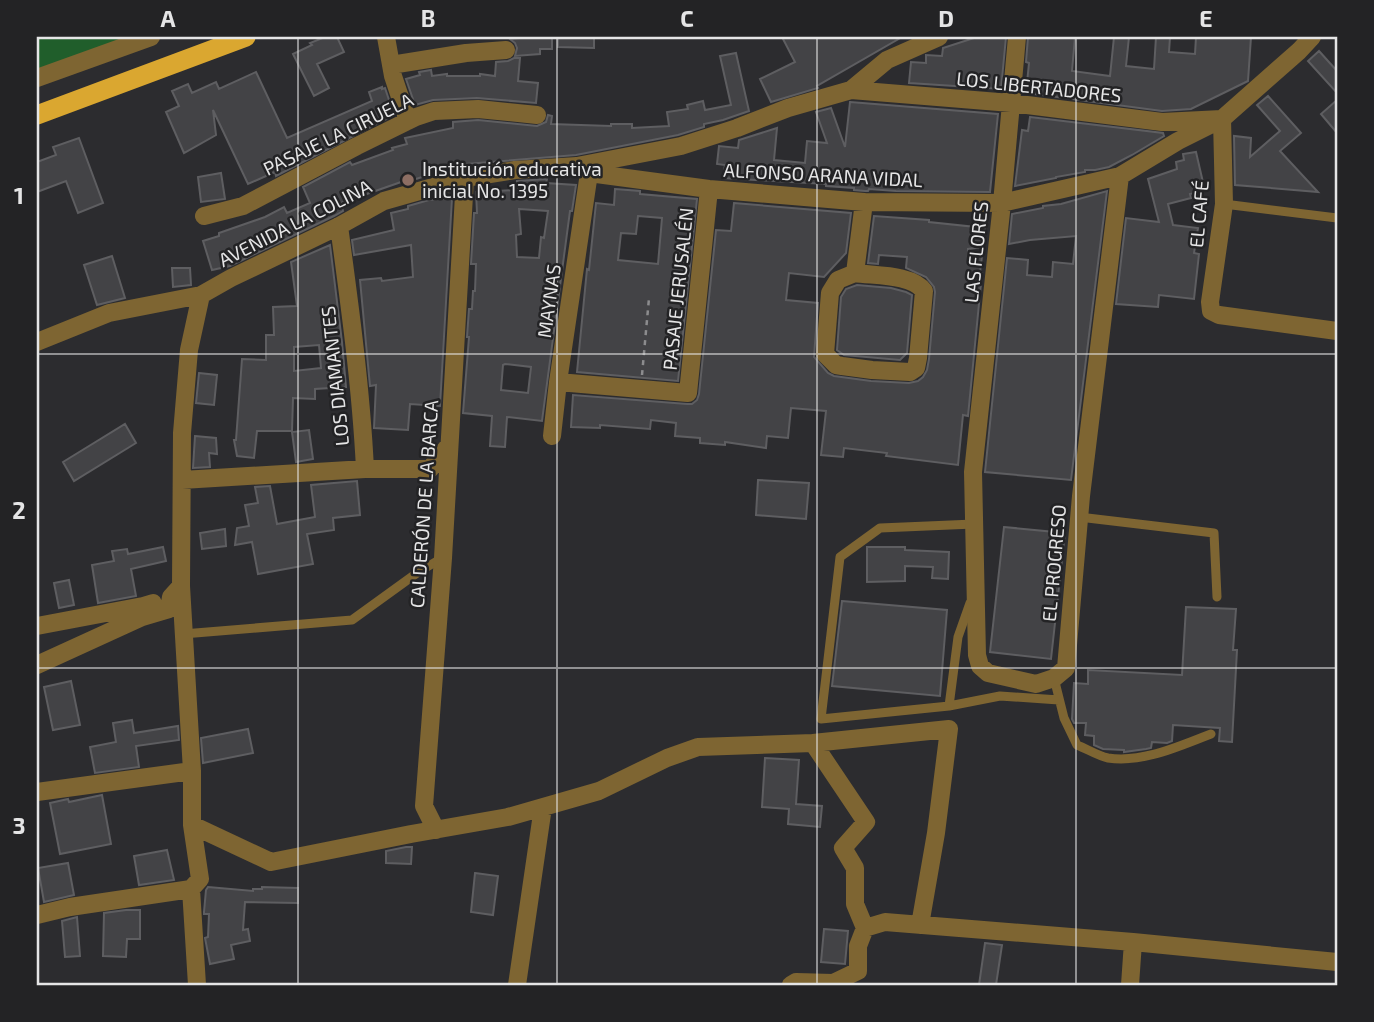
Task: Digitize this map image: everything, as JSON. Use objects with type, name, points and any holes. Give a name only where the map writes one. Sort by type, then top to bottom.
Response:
[{"type":"highway","points":[[37,115],[246,37]]},
{"type":"street","points":[[37,78],[151,37]]},
{"type":"street","points":[[386,37],[397,91],[408,121]]},
{"type":"street","points":[[583,170],[681,146],[788,108],[851,90],[887,60],[939,37]]},
{"type":"street","name":"LAS FLORES","points":[[974,524],[973,472],[1017,37]]},
{"type":"street","name":"ALFONSO ARANA VIDAL","points":[[583,170],[709,189],[864,202],[1002,203],[1120,176],[1178,141],[1222,119],[1312,37]]},
{"type":"street","points":[[391,65],[466,53],[506,50]]},
{"type":"street","name":"LOS LIBERTADORES","points":[[851,90],[1011,103],[1162,122],[1222,119]]},
{"type":"street","name":"PASAJE LA CIRUELA","points":[[204,216],[243,206],[357,146],[434,111],[478,109],[537,115]]},
{"type":"street","name":"EL CAFÉ","points":[[1222,119],[1224,204],[1209,302],[1211,311],[1219,315],[1337,331]]},
{"type":"street","name":"AVENIDA LA COLINA","points":[[37,342],[108,313],[201,295],[384,201],[465,178],[515,170],[583,170]]},
{"type":"street","name":"MAYNAS","points":[[552,436],[583,170]]},
{"type":"street","name":"EL PROGRESO","points":[[1054,678],[1066,668],[1079,517],[1120,176]]},
{"type":"street","name":"CALDERÓN DE LA BARCA","points":[[436,830],[424,806],[443,558],[465,178]]},
{"type":"street","name":"PASAJE JERUSALÉN","points":[[641,389],[688,393],[709,189]]},
{"type":"street","points":[[855,273],[864,202]]},
{"type":"street","name":"LOS DIAMANTES","points":[[339,226],[354,332],[365,469],[430,469],[449,445]]},
{"type":"street","points":[[855,273],[910,280],[920,285],[924,291],[916,368],[909,372],[842,366],[836,365],[825,354],[830,293],[838,280],[855,273]]},
{"type":"street","points":[[37,915],[70,906],[191,889],[200,879],[192,825],[192,771],[183,634],[176,591],[182,433],[189,350],[201,295]]},
{"type":"street","points":[[558,382],[641,389]]},
{"type":"street","points":[[182,481],[365,469]]},
{"type":"street","points":[[974,524],[976,655],[980,666],[988,673],[1036,684],[1054,678]]},
{"type":"street","points":[[37,626],[143,606],[176,591]]},
{"type":"street","points":[[37,665],[142,617],[169,609],[176,591]]},
{"type":"street","points":[[192,825],[271,862],[508,817],[599,791],[667,758],[698,747],[813,743],[949,729],[936,833],[920,925]]},
{"type":"street","points":[[791,985],[796,982],[833,982],[858,971],[858,946],[865,928],[855,904],[855,868],[844,848],[866,822],[813,743]]},
{"type":"street","points":[[37,792],[192,771]]},
{"type":"street","points":[[517,985],[543,807]]},
{"type":"street","points":[[191,889],[197,985]]},
{"type":"street","points":[[865,928],[885,922],[1337,962]]},
{"type":"street","points":[[1129,985],[1133,942]]},
{"type":"lane","points":[[1224,204],[1336,216]]},
{"type":"lane","points":[[1079,517],[1214,533],[1217,597]]},
{"type":"lane","points":[[974,524],[880,528],[840,557],[821,719],[949,706],[1000,696],[1059,700]]},
{"type":"lane","points":[[183,634],[352,620],[417,573],[443,558]]},
{"type":"lane","points":[[949,706],[958,636],[975,590]]},
{"type":"lane","points":[[1054,678],[1064,718],[1077,745],[1107,758],[1134,758],[1163,753],[1211,734]]},
{"type":"path","points":[[641,389],[649,298]]},
{"type":"green space","points":[[37,37],[130,37],[37,79]]},
{"type":"building","points":[[325,37],[337,37],[344,52],[317,64],[329,88],[314,96],[293,54]]},
{"type":"building","points":[[552,37],[552,49],[540,49],[540,54],[515,56],[517,48],[510,39]]},
{"type":"building","points":[[558,37],[594,37],[594,48],[558,47]]},
{"type":"building","points":[[782,37],[902,37],[817,86],[818,88],[771,102],[760,79],[795,62]]},
{"type":"building","points":[[977,37],[1006,37],[1001,89],[909,83],[911,62],[926,63],[926,55],[942,56],[943,48]]},
{"type":"building","points":[[1028,37],[1075,37],[1072,71],[1110,76],[1114,37],[1129,37],[1126,66],[1154,69],[1156,37],[1170,37],[1169,52],[1195,54],[1196,37],[1251,37],[1248,81],[1191,109],[1162,111],[1026,93]]},
{"type":"building","points":[[1319,51],[1337,71],[1337,93],[1308,61]]},
{"type":"building","points":[[736,53],[749,111],[678,135],[576,155],[454,165],[456,169],[404,181],[341,203],[343,211],[334,216],[230,266],[212,270],[203,241],[284,207],[287,213],[310,203],[303,187],[350,162],[352,165],[407,144],[405,138],[453,128],[453,122],[478,120],[537,126],[546,122],[548,115],[552,116],[551,124],[632,124],[632,128],[669,126],[667,112],[688,109],[687,105],[703,101],[705,110],[731,105],[720,56]]},
{"type":"building","points":[[520,58],[518,81],[538,83],[536,103],[477,98],[433,100],[415,105],[406,79],[420,75],[419,72],[431,70],[432,76],[495,76],[496,62]]},
{"type":"building","points":[[256,72],[287,138],[372,101],[369,92],[382,87],[385,88],[394,115],[276,176],[275,172],[248,184],[213,110],[216,135],[184,153],[166,112],[179,106],[172,91],[188,84],[192,93],[216,82],[219,89]]},
{"type":"building","points":[[1268,96],[1301,133],[1280,151],[1318,192],[1235,185],[1234,136],[1251,138],[1250,157],[1280,131],[1257,105]]},
{"type":"building","points":[[1337,100],[1337,133],[1321,114]]},
{"type":"building","points":[[850,102],[998,114],[990,192],[865,191],[826,184],[723,178],[725,165],[717,164],[719,146],[738,148],[739,140],[777,128],[774,160],[805,163],[807,141],[827,143],[816,112],[831,108],[845,147]]},
{"type":"building","points":[[1030,117],[1163,133],[1164,136],[1109,167],[1015,186],[1022,130],[1028,131]]},
{"type":"building","points":[[79,138],[103,203],[78,213],[66,181],[37,192],[37,162],[56,155],[53,147]]},
{"type":"building","points":[[1196,152],[1205,191],[1190,194],[1191,198],[1168,204],[1173,225],[1198,228],[1194,253],[1199,254],[1194,299],[1159,295],[1158,307],[1116,304],[1126,218],[1159,222],[1148,179],[1177,169],[1176,162],[1184,160],[1183,154]]},
{"type":"building","points":[[221,173],[225,199],[201,202],[198,177]]},
{"type":"building","points":[[547,179],[546,183],[576,185],[570,211],[542,421],[507,417],[505,447],[490,446],[492,416],[463,413],[469,309],[472,309],[475,291],[476,264],[471,264],[474,213],[477,213],[476,192],[516,190],[517,181]],"holes":[[[519,209],[548,211],[539,258],[517,257],[516,235],[521,234]],[[505,364],[531,367],[528,393],[501,390]]]},
{"type":"building","points":[[615,189],[697,199],[678,381],[577,372],[596,203],[614,205]],"holes":[[[638,216],[662,218],[658,264],[618,260],[621,233],[636,234]]]},
{"type":"building","points":[[1107,191],[1071,480],[985,472],[1007,258],[1028,260],[1027,275],[1052,277],[1053,262],[1073,264],[1076,236],[1009,244],[1012,214]]},
{"type":"building","points":[[452,198],[440,406],[410,404],[408,430],[374,428],[376,385],[370,386],[360,280],[381,278],[382,281],[413,277],[411,245],[354,255],[352,240],[394,230],[391,213],[429,200]]},
{"type":"building","points":[[734,203],[851,213],[846,253],[824,277],[789,273],[786,300],[818,303],[814,357],[828,373],[871,381],[909,383],[923,377],[929,359],[935,292],[926,277],[906,268],[907,257],[879,255],[878,264],[868,263],[874,216],[985,228],[983,247],[968,249],[968,254],[982,256],[982,273],[968,416],[963,415],[958,465],[844,448],[843,457],[821,455],[826,411],[791,408],[788,438],[767,436],[766,448],[725,442],[725,445],[700,443],[700,438],[675,436],[676,423],[651,420],[650,429],[600,425],[600,428],[571,427],[573,395],[687,404],[697,400],[716,230],[731,231]]},
{"type":"building","points":[[330,245],[346,387],[315,389],[315,399],[293,398],[292,431],[257,431],[254,458],[237,456],[234,440],[242,359],[266,360],[266,335],[274,335],[273,307],[297,306],[291,262]],"holes":[[[319,345],[321,368],[294,371],[294,347]]]},
{"type":"building","points":[[112,256],[125,298],[97,305],[84,265]]},
{"type":"building","points":[[172,268],[190,268],[191,285],[173,287]]},
{"type":"building","points":[[857,285],[891,288],[912,295],[907,353],[900,360],[844,355],[837,350],[841,297],[846,289]]},
{"type":"building","points":[[199,373],[217,375],[214,405],[196,403]]},
{"type":"building","points":[[125,424],[136,443],[74,481],[63,462]]},
{"type":"building","points":[[309,430],[313,459],[296,462],[292,432]]},
{"type":"building","points":[[195,436],[216,438],[217,454],[209,453],[210,467],[193,468]]},
{"type":"building","points":[[758,480],[809,483],[806,519],[756,515]]},
{"type":"building","points":[[357,481],[360,515],[333,518],[334,530],[307,534],[313,564],[258,574],[252,542],[235,545],[237,528],[249,526],[245,505],[258,503],[255,487],[270,486],[277,524],[315,517],[311,485]]},
{"type":"building","points":[[1004,527],[1065,533],[1051,659],[990,652]]},
{"type":"building","points":[[225,529],[226,546],[202,549],[200,533]]},
{"type":"building","points":[[163,547],[166,561],[131,569],[136,596],[98,603],[92,565],[114,561],[112,551],[127,549],[128,554]]},
{"type":"building","points":[[867,547],[905,547],[905,550],[949,552],[948,579],[932,578],[933,567],[905,566],[905,581],[867,582]]},
{"type":"building","points":[[69,580],[74,605],[59,608],[54,583]]},
{"type":"building","points":[[842,601],[947,610],[940,696],[832,686]]},
{"type":"building","points":[[1186,607],[1236,609],[1233,650],[1237,650],[1232,742],[1219,741],[1220,728],[1173,725],[1172,741],[1152,742],[1151,748],[1124,752],[1094,745],[1094,736],[1085,735],[1086,723],[1074,723],[1072,719],[1074,683],[1088,684],[1088,670],[1182,675]]},
{"type":"building","points":[[71,681],[80,725],[53,730],[44,687]]},
{"type":"building","points":[[132,720],[134,733],[178,726],[179,740],[136,746],[139,767],[95,773],[90,747],[116,742],[113,723]]},
{"type":"building","points":[[248,729],[253,753],[203,763],[201,738]]},
{"type":"building","points":[[765,758],[799,760],[796,804],[822,806],[820,827],[788,824],[789,809],[762,807]]},
{"type":"building","points":[[102,795],[111,844],[60,854],[50,803]]},
{"type":"building","points":[[412,847],[411,864],[386,863],[386,851]]},
{"type":"building","points":[[167,850],[174,880],[139,885],[134,856]]},
{"type":"building","points":[[68,863],[74,895],[44,902],[38,868]]},
{"type":"building","points":[[475,873],[498,876],[493,915],[471,912]]},
{"type":"building","points":[[208,887],[253,891],[262,887],[298,888],[298,903],[245,902],[243,930],[248,929],[250,941],[231,945],[234,959],[210,964],[205,938],[208,937],[209,914],[204,914]]},
{"type":"building","points":[[140,910],[140,939],[127,939],[126,957],[103,956],[104,913]]},
{"type":"building","points":[[77,917],[80,956],[65,957],[62,921]]},
{"type":"building","points":[[824,929],[848,931],[845,964],[821,962]]},
{"type":"building","points":[[985,943],[1002,945],[996,985],[979,985]]},
{"type":"place","name":"Institución educativa inicial No. 1395","points":[[408,180]]}]
